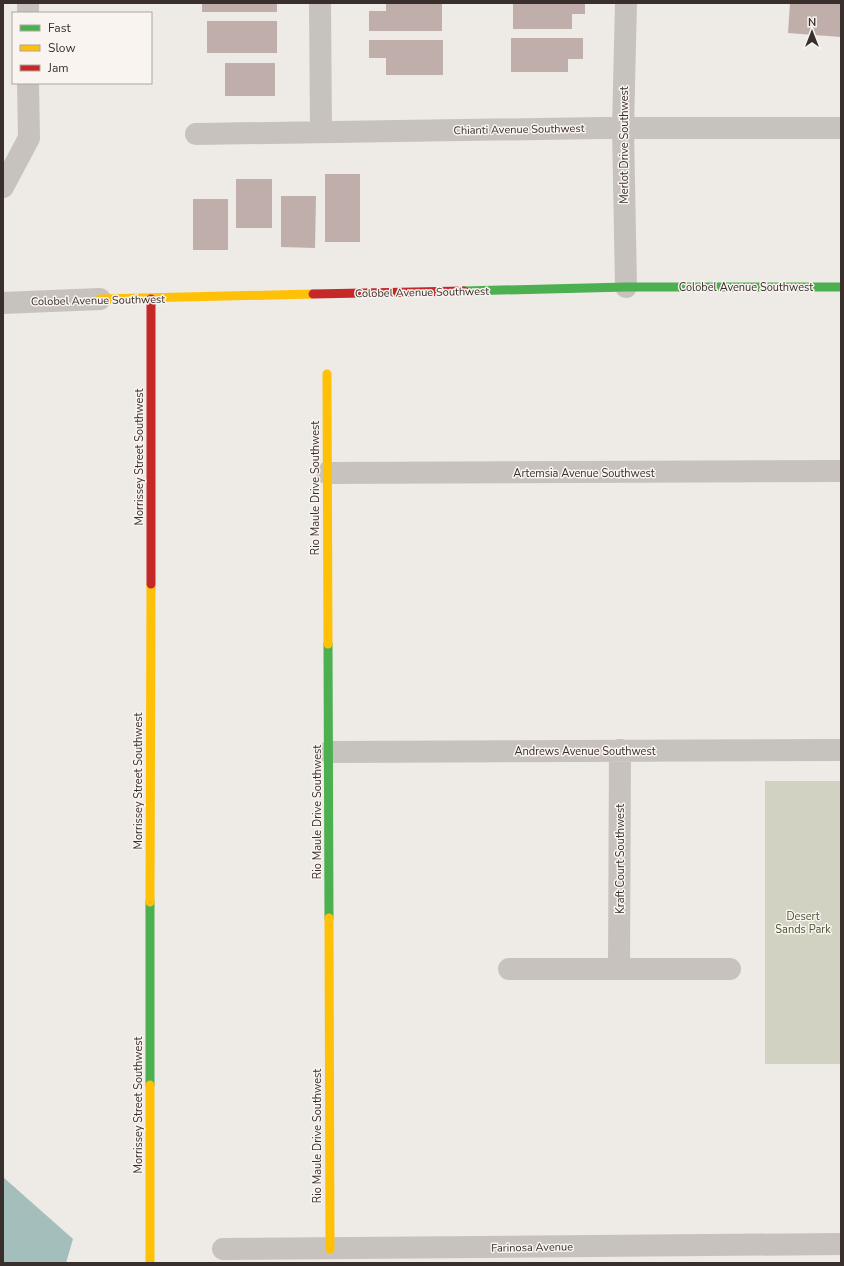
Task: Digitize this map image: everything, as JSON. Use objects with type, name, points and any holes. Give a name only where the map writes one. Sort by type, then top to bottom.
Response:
[{"type":"street","points":[[320,3],[321,132]]},
{"type":"street","name":"Merlot Drive Southwest","points":[[626,3],[623,128],[626,287]]},
{"type":"street","points":[[3,187],[29,138],[28,84]]},
{"type":"street","name":"Chianti Avenue Southwest","points":[[196,134],[623,128],[841,128]]},
{"type":"street","name":"Colobel Avenue Southwest","points":[[3,303],[100,299],[626,287],[841,287]]},
{"type":"street","name":"Morrissey Street Southwest","points":[[150,1263],[151,299]]},
{"type":"street","name":"Rio Maule Drive Southwest","points":[[327,374],[330,1249]]},
{"type":"street","name":"Artemsia Avenue Southwest","points":[[327,473],[841,471]]},
{"type":"street","name":"Kraft Court Southwest","points":[[619,967],[620,750]]},
{"type":"street","name":"Andrews Avenue Southwest","points":[[329,752],[841,750]]},
{"type":"street","points":[[509,969],[619,967],[730,969]]},
{"type":"street","name":"Farinosa Avenue","points":[[223,1249],[841,1244]]},
{"type":"green space","name":"Desert Sands Park","points":[[765,781],[841,781],[841,1064],[765,1064]]},
{"type":"water","points":[[3,1177],[73,1239],[66,1263],[3,1263]]},
{"type":"building","points":[[202,3],[277,3],[277,12],[202,12]]},
{"type":"building","points":[[386,3],[442,3],[442,31],[369,31],[369,11],[386,11]]},
{"type":"building","points":[[513,3],[585,3],[585,14],[572,14],[572,29],[513,29]]},
{"type":"building","points":[[790,3],[841,3],[841,37],[788,33]]},
{"type":"building","points":[[207,21],[277,21],[277,53],[207,53]]},
{"type":"building","points":[[511,38],[583,38],[583,59],[568,59],[568,72],[511,72]]},
{"type":"building","points":[[369,40],[443,40],[443,75],[386,75],[386,58],[369,58]]},
{"type":"building","points":[[225,63],[275,63],[275,96],[225,96]]},
{"type":"building","points":[[325,174],[360,174],[360,242],[325,242]]},
{"type":"building","points":[[236,179],[272,179],[272,228],[236,228]]},
{"type":"building","points":[[281,196],[316,196],[315,248],[281,247]]},
{"type":"building","points":[[193,199],[228,199],[228,250],[193,250]]},
{"type":"traffic: fast","points":[[464,291],[626,287],[841,287]]},
{"type":"traffic: fast","points":[[328,644],[329,918]]},
{"type":"traffic: fast","points":[[150,902],[150,1085]]},
{"type":"traffic: slow","points":[[100,299],[313,294]]},
{"type":"traffic: slow","points":[[327,374],[328,644]]},
{"type":"traffic: slow","points":[[150,902],[151,584]]},
{"type":"traffic: slow","points":[[329,918],[330,1249]]},
{"type":"traffic: slow","points":[[150,1085],[150,1263]]},
{"type":"traffic: jam","points":[[313,294],[464,291]]},
{"type":"traffic: jam","points":[[151,299],[151,584]]}]
